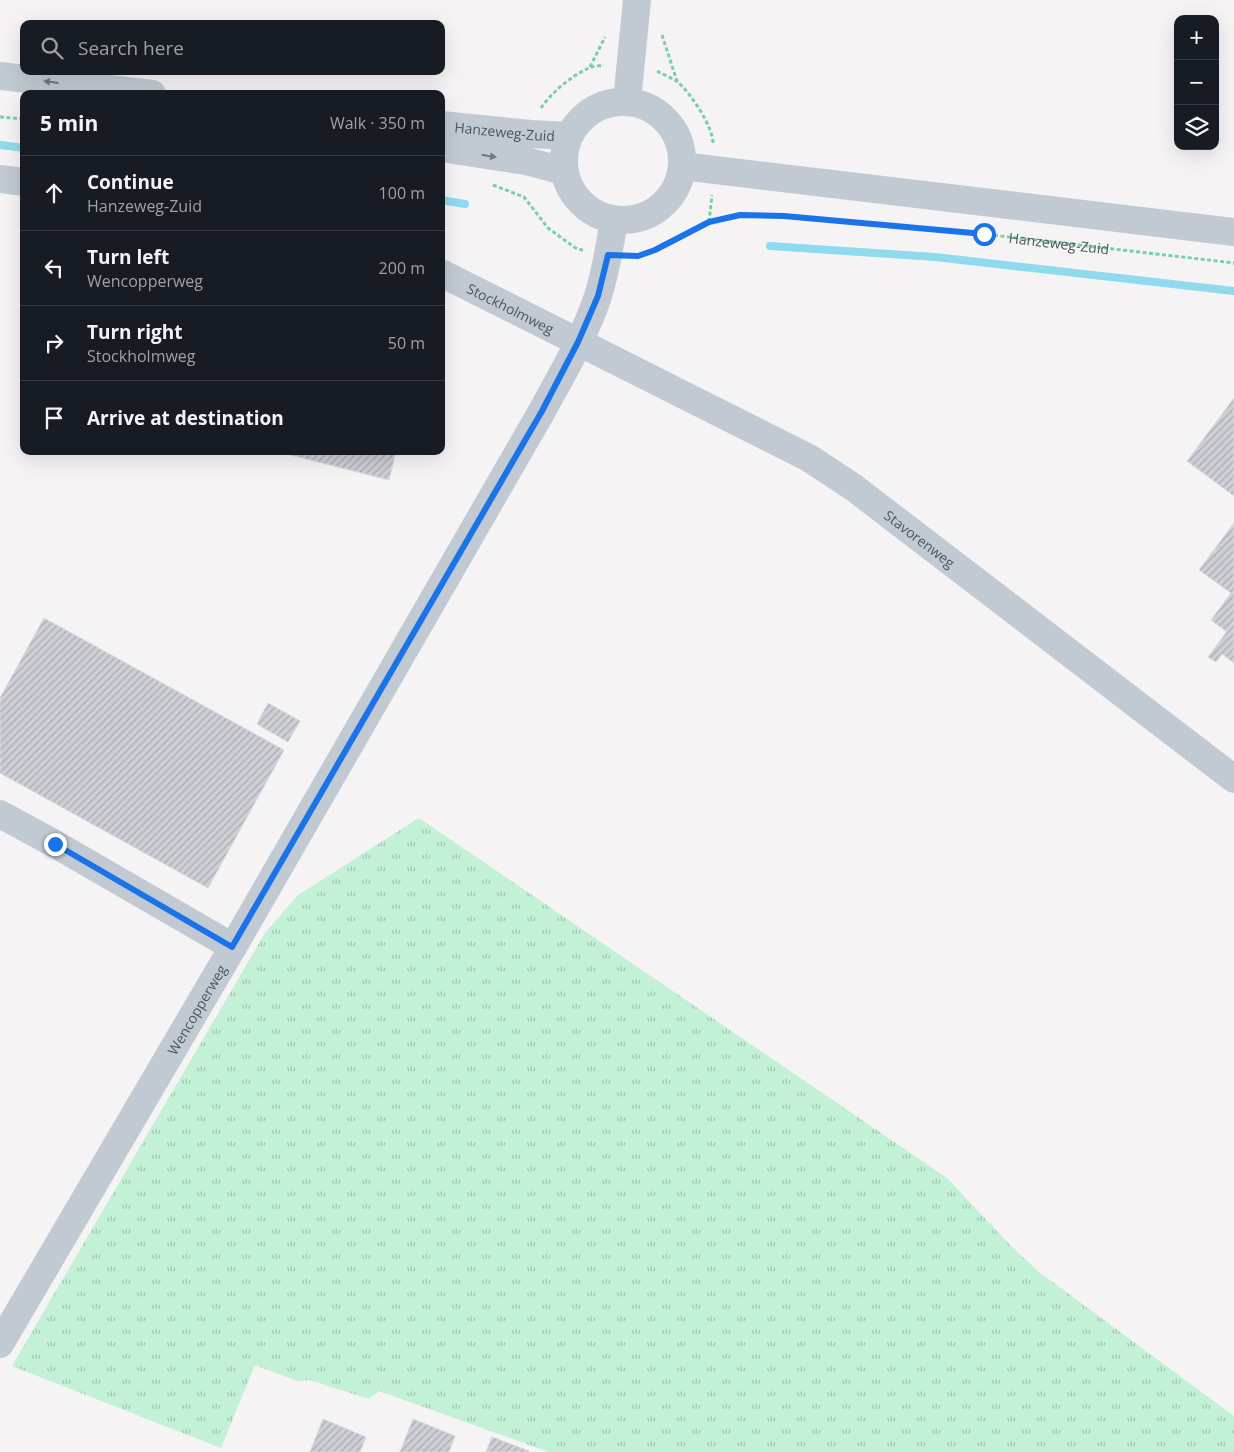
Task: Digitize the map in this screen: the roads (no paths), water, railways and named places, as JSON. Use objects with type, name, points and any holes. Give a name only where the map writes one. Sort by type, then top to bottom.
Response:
[{"type":"street","points":[[627,101],[637,0]]},
{"type":"street","points":[[0,76],[118,90]]},
{"type":"street","points":[[0,92],[20,94]]},
{"type":"street","points":[[627,101],[653,109],[664,118],[678,140],[682,153],[682,166],[680,178],[675,189],[660,207],[650,214],[638,218],[614,220],[594,213],[578,200],[571,191],[564,171],[563,159],[569,136],[583,116],[604,104],[627,101]]},
{"type":"street","name":"Hanzeweg-Zuid","points":[[445,125],[569,136]]},
{"type":"street","name":"Hanzeweg-Zuid","points":[[445,149],[526,161],[564,171]]},
{"type":"street","points":[[682,166],[1234,232]]},
{"type":"street","points":[[0,179],[20,182]]},
{"type":"street","name":"Wencopperweg","points":[[0,1344],[542,411],[578,342],[598,296],[614,220]]},
{"type":"street","name":"Stockholmweg","points":[[445,276],[578,342]]},
{"type":"street","name":"Stavorenweg","points":[[578,342],[809,458],[853,487],[1234,779]]},
{"type":"street","points":[[0,814],[232,947]]},
{"type":"waterway","points":[[0,145],[20,148]]},
{"type":"waterway","points":[[445,201],[465,204]]},
{"type":"waterway","points":[[770,246],[935,257],[1234,291]]}]
